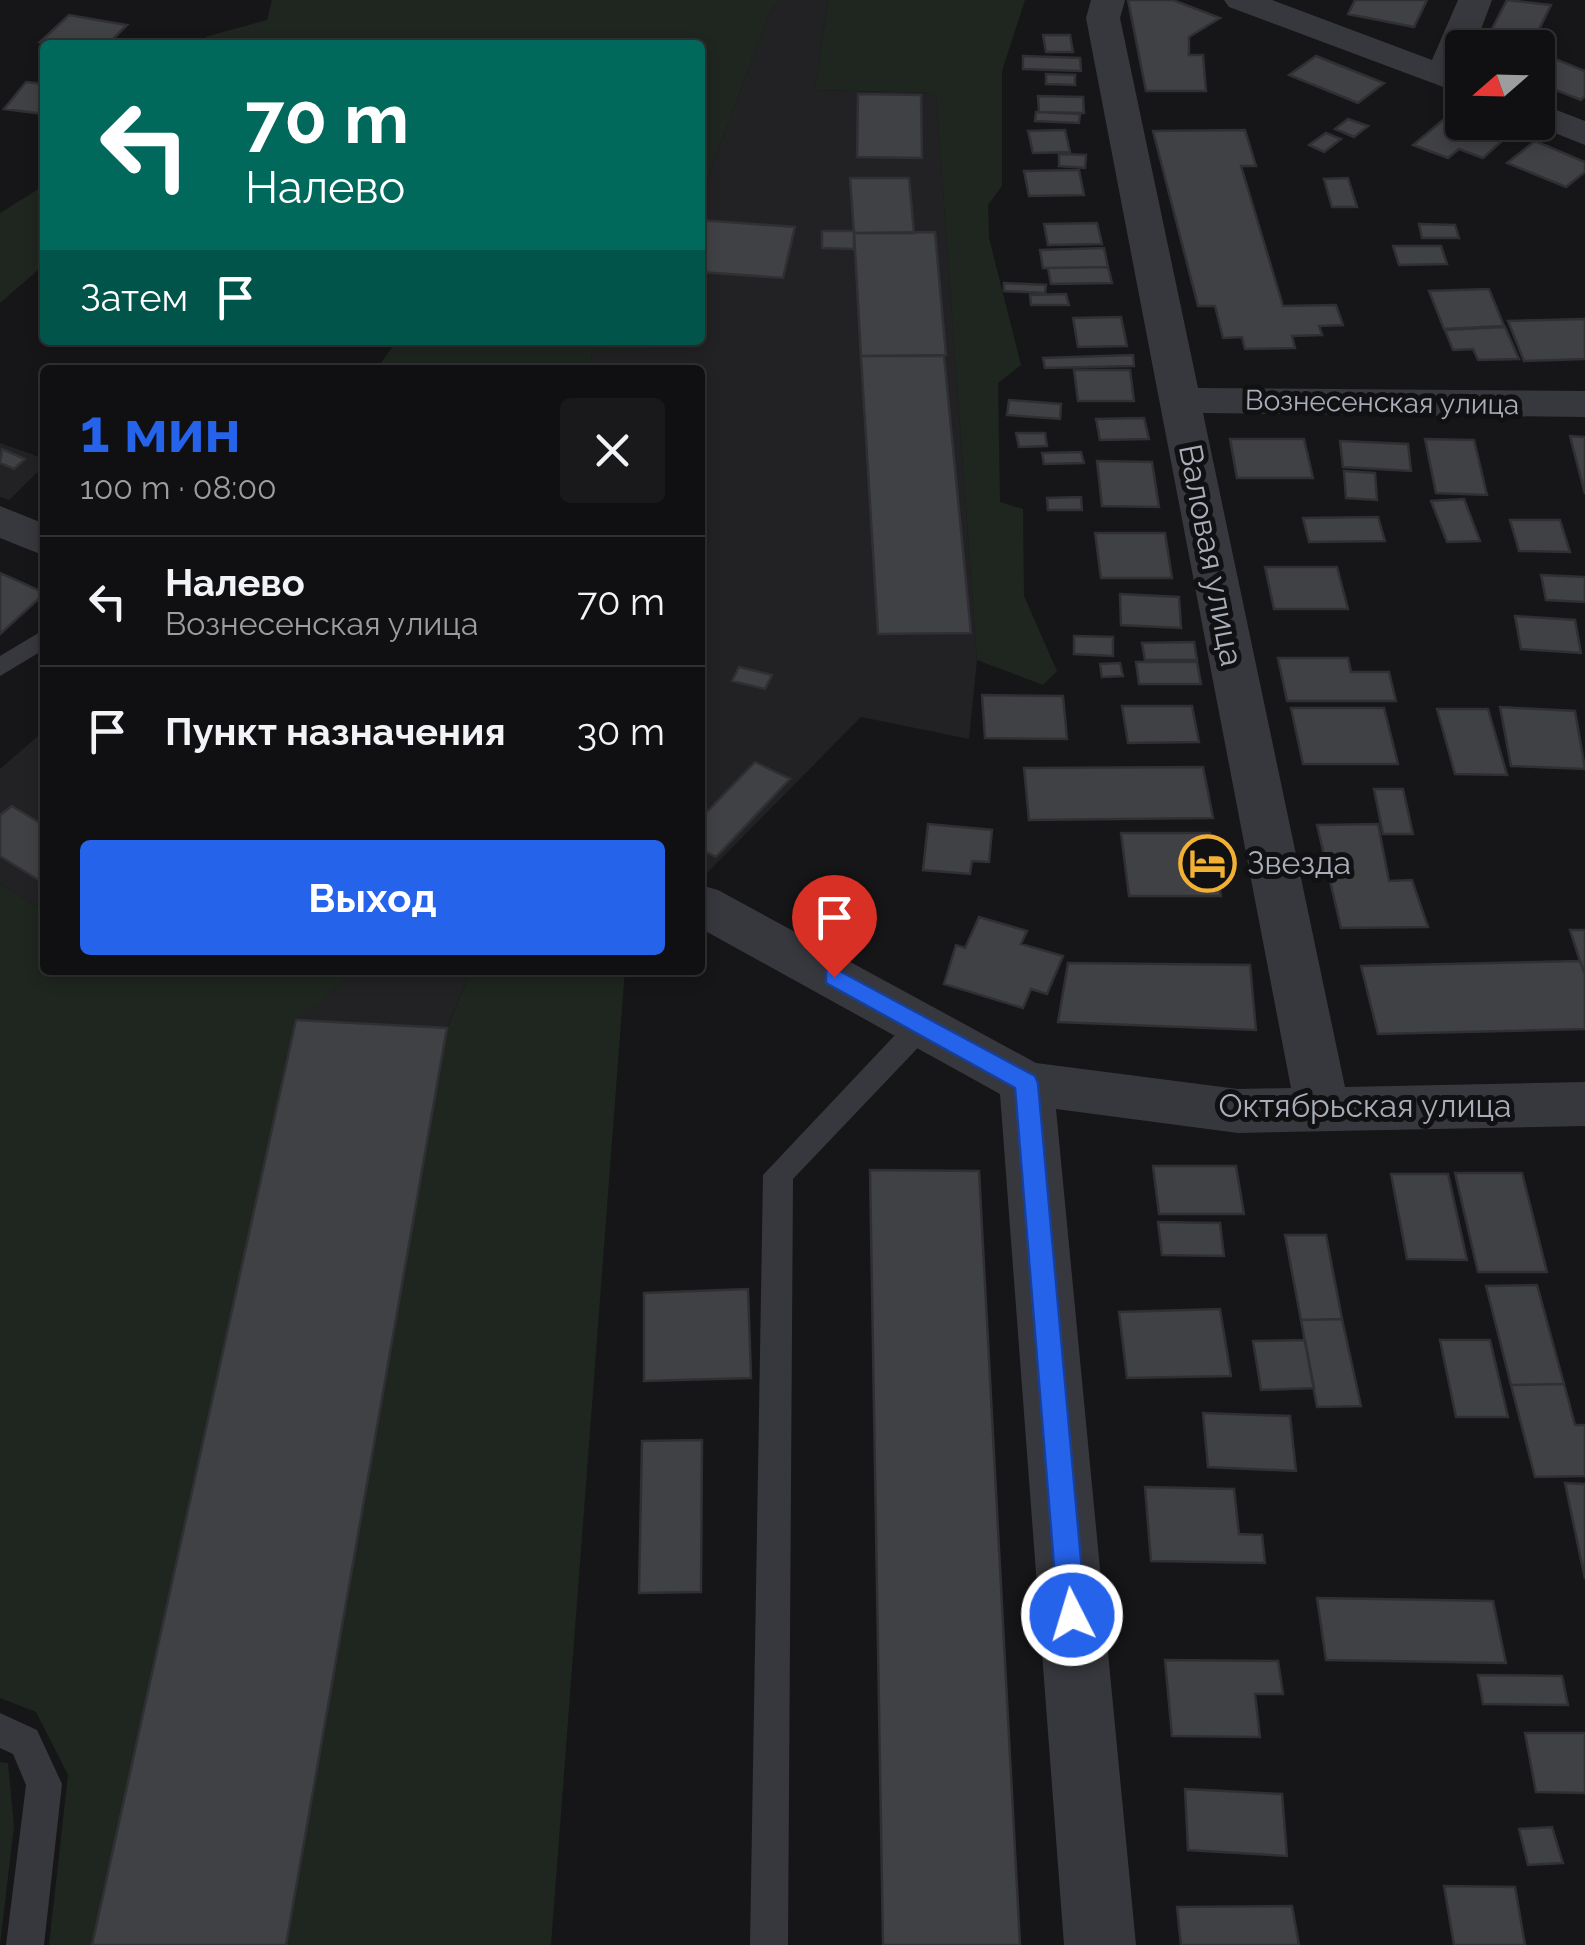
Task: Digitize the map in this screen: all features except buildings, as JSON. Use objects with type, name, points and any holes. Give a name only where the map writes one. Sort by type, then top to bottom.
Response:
[{"type":"street","name":"Валовая улица","points":[[1108,0],[1104,18],[1323,1111]]},
{"type":"street","points":[[1241,0],[1445,76]]},
{"type":"street","points":[[1463,30],[1475,0]]},
{"type":"street","points":[[1555,121],[1585,134]]},
{"type":"street","name":"Вознесенская улица","points":[[1180,400],[1585,404]]},
{"type":"street","points":[[0,520],[40,540]]},
{"type":"street","points":[[705,907],[1026,1083],[1100,1945]]},
{"type":"street","name":"Октябрьская улица","points":[[1026,1083],[1238,1111],[1585,1104]]},
{"type":"lane","points":[[0,668],[40,640]]},
{"type":"lane","points":[[769,1945],[778,1174],[922,1025]]},
{"type":"lane","points":[[0,1730],[25,1742],[44,1784],[25,1945]]},
{"type":"shaded area","points":[[272,0],[779,0],[769,15],[705,185],[705,40],[205,37],[267,20]]},
{"type":"shaded area","points":[[779,0],[828,0],[815,90],[936,93],[977,660],[969,739],[861,717],[705,875],[705,365],[591,365],[592,350],[705,345],[705,185],[769,15]]},
{"type":"shaded area","points":[[828,0],[1025,0],[1002,71],[1002,186],[988,205],[989,238],[1021,365],[998,383],[1000,502],[1023,509],[1024,596],[1057,671],[1043,685],[977,660],[936,93],[815,90]]},
{"type":"shaded area","points":[[40,188],[40,268],[0,303],[0,213]]},
{"type":"shaded area","points":[[394,345],[644,345],[643,350],[592,351],[591,365],[380,365]]},
{"type":"shaded area","points":[[0,443],[40,457],[40,470],[9,500],[0,497]]},
{"type":"shaded area","points":[[40,734],[40,908],[0,884],[0,769]]},
{"type":"shaded area","points":[[0,884],[40,908],[40,975],[348,977],[296,1021],[92,1945],[49,1945],[68,1775],[36,1712],[0,1698]]},
{"type":"shaded area","points":[[345,975],[469,975],[447,1028],[296,1020],[348,977]]},
{"type":"shaded area","points":[[469,975],[625,975],[551,1945],[286,1945],[447,1029]]},
{"type":"shaded area","points":[[0,1762],[8,1763],[14,1826],[0,1945]]},
{"type":"place","name":"Звезда","points":[[1208,863]]},
{"type":"route","points":[[834,977],[1026,1083],[1072,1615]]}]
